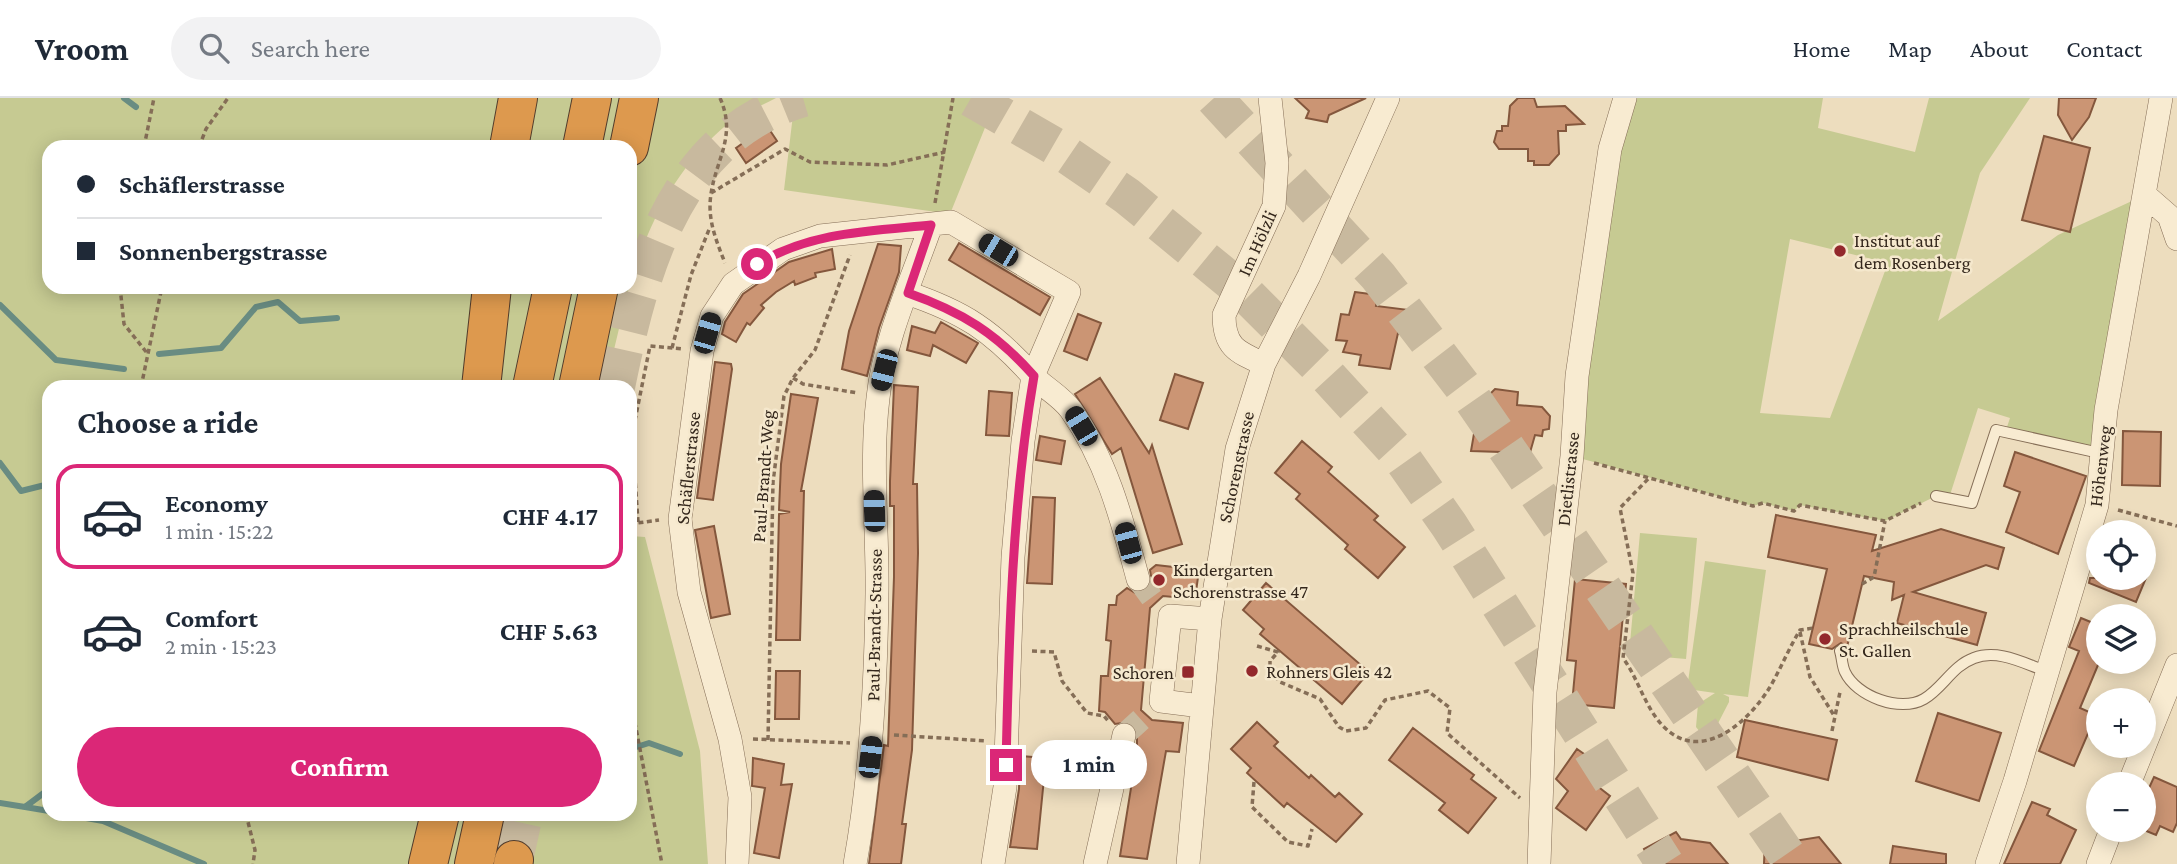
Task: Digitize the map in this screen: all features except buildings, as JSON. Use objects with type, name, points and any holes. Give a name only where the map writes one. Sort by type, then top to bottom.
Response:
[{"type":"highway","points":[[510,140],[518,98]]},
{"type":"highway","points":[[583,140],[592,98]]},
{"type":"highway","points":[[630,140],[639,98]]},
{"type":"highway","points":[[482,380],[491,294]]},
{"type":"highway","points":[[533,380],[552,294]]},
{"type":"highway","points":[[579,380],[598,294]]},
{"type":"highway","points":[[419,864],[428,821]]},
{"type":"highway","points":[[428,864],[438,821]]},
{"type":"street","name":"Im Hölzli","points":[[1264,364],[1237,352],[1224,333],[1224,315],[1274,206],[1277,163],[1270,98]]},
{"type":"street","name":"Schorenstrasse","points":[[1188,864],[1209,619],[1237,449],[1264,364],[1330,231],[1388,98]]},
{"type":"street","name":"Dietlistrasse","points":[[1539,864],[1545,692],[1572,456],[1577,376],[1609,149],[1625,98]]},
{"type":"street","name":"Höhenweg","points":[[1987,864],[2096,505],[2104,454],[2106,410],[2161,98]]},
{"type":"street","points":[[2145,194],[2169,216],[2177,239]]},
{"type":"street","name":"Schäflerstrasse","points":[[737,864],[740,797],[730,739],[689,592],[680,519],[702,351],[712,316],[733,284],[783,249],[820,236],[951,222],[1069,292],[1034,376]]},
{"type":"street","name":"Paul-Brandt-Strasse","points":[[855,864],[873,733],[877,593],[873,484],[878,396],[931,225]]},
{"type":"street","points":[[908,293],[938,303],[973,321],[1008,347],[1034,376],[1070,408],[1092,445],[1112,489],[1138,579]]},
{"type":"street","points":[[993,864],[1005,787],[1013,557],[1023,441],[1034,376]]},
{"type":"street","points":[[1201,706],[1154,708],[1162,609],[1209,619]]},
{"type":"street","points":[[2134,772],[2177,665]]},
{"type":"street","points":[[1096,864],[1123,736]]},
{"type":"street","points":[[2098,864],[2106,842]]},
{"type":"lane","points":[[1936,496],[1972,503],[1996,430],[2104,454]]},
{"type":"lane","points":[[1840,651],[1844,671],[1858,689],[1881,700],[1904,704],[1924,699],[1955,668],[1974,658],[1995,654],[2046,671]]},
{"type":"path","points":[[145,140],[154,98]]},
{"type":"path","points":[[202,140],[206,129],[228,98]]},
{"type":"path","points":[[672,348],[691,275],[710,226],[711,193],[725,150],[724,109],[720,98]]},
{"type":"path","points":[[931,225],[953,98]]},
{"type":"path","points":[[711,193],[785,149],[810,162],[887,165],[944,152]]},
{"type":"path","points":[[710,226],[733,284]]},
{"type":"path","name":"Paul-Brandt-Weg","points":[[768,740],[773,482],[784,396],[793,378],[816,350],[858,232]]},
{"type":"path","points":[[121,294],[124,324],[147,353]]},
{"type":"path","points":[[142,380],[160,294]]},
{"type":"path","points":[[637,410],[650,346],[702,351]]},
{"type":"path","points":[[793,378],[803,384],[878,396]]},
{"type":"path","points":[[1572,456],[1753,506],[1763,503],[1794,511],[1800,505],[1885,521],[1936,496]]},
{"type":"path","points":[[1648,479],[1620,508],[1633,573],[1623,658],[1635,675],[1654,715],[1665,728],[1687,743],[1708,743],[1721,737],[1769,688],[1800,630]]},
{"type":"path","points":[[2096,505],[2177,526]]},
{"type":"path","points":[[637,508],[638,522],[680,519]]},
{"type":"path","points":[[1862,584],[1874,577],[1885,521]]},
{"type":"path","points":[[1800,630],[1813,628]]},
{"type":"path","points":[[1800,630],[1810,677],[1835,717]]},
{"type":"path","points":[[1257,646],[1278,652],[1270,661],[1270,672],[1280,682],[1320,699],[1339,727],[1346,731],[1366,728],[1385,700],[1428,691],[1450,708],[1447,733],[1522,800]]},
{"type":"path","points":[[1023,651],[1054,652],[1062,681],[1087,713],[1104,716],[1123,736]]},
{"type":"path","points":[[1832,731],[1844,671]]},
{"type":"path","points":[[637,734],[662,864]]},
{"type":"path","points":[[923,736],[984,740]]},
{"type":"path","points":[[730,739],[845,744]]},
{"type":"path","points":[[1254,782],[1252,807],[1288,842],[1308,846],[1312,829]]},
{"type":"path","points":[[248,821],[255,850],[253,864]]},
{"type":"green space","points":[[0,98],[776,98],[729,123],[695,157],[667,196],[637,262],[637,140],[42,140],[42,294],[627,294],[607,380],[42,380],[42,821],[637,821],[637,536],[645,537],[700,751],[708,864],[0,864]]},
{"type":"green space","points":[[795,98],[997,98],[950,214],[784,190]]},
{"type":"green space","points":[[1633,98],[1823,98],[1818,128],[1915,152],[1929,98],[2030,98],[1980,173],[1938,321],[2058,235],[2145,195],[2104,454],[2005,433],[2010,418],[1978,408],[1949,498],[1936,496],[1885,521],[1800,505],[1794,511],[1763,503],[1753,506],[1572,456],[1598,218]],"holes":[[[1790,239],[1888,263],[1830,418],[1760,413]]]},
{"type":"green space","points":[[1640,533],[1697,538],[1686,659],[1629,654]]},
{"type":"green space","points":[[1705,561],[1766,570],[1748,697],[1723,694],[1729,697],[1729,702],[1713,733],[1704,737],[1696,727],[1698,704],[1715,693],[1687,689]]},
{"type":"waterway","points":[[124,98],[136,107]]},
{"type":"waterway","points":[[159,354],[221,348],[256,307],[278,302],[300,321],[337,318]]},
{"type":"waterway","points":[[0,305],[56,360],[124,369]]},
{"type":"waterway","points":[[0,463],[21,491],[42,486]]},
{"type":"waterway","points":[[637,747],[649,743],[680,754]]},
{"type":"waterway","points":[[0,803],[25,807],[42,794]]},
{"type":"waterway","points":[[25,807],[42,810]]},
{"type":"waterway","points":[[103,821],[204,864]]},
{"type":"tunnel","points":[[618,380],[637,298],[652,254],[670,213],[693,175],[723,143],[759,117],[803,98]]},
{"type":"tunnel","points":[[971,98],[1054,146],[1127,196],[1244,292],[1322,370],[1399,454],[1449,525],[1665,864]]},
{"type":"tunnel","points":[[1214,98],[1378,276],[1473,400],[1793,864]]},
{"type":"tunnel","points":[[1138,579],[1155,602]]},
{"type":"tunnel","points":[[1124,735],[1146,715]]},
{"type":"tunnel","points":[[514,860],[522,821]]},
{"type":"place","name":"Institut auf dem Rosenberg","points":[[1840,251]]},
{"type":"place","name":"Kindergarten Schorenstrasse 47","points":[[1159,580]]},
{"type":"place","name":"Sprachheilschule St. Gallen","points":[[1825,639]]},
{"type":"place","name":"Rohners Gleis 42","points":[[1252,671]]},
{"type":"place","name":"Schoren","points":[[1188,672]]},
{"type":"route","points":[[757,264],[783,249],[820,236],[931,225],[908,293],[938,303],[973,321],[1008,347],[1034,376],[1023,441],[1013,557],[1006,765]]}]
